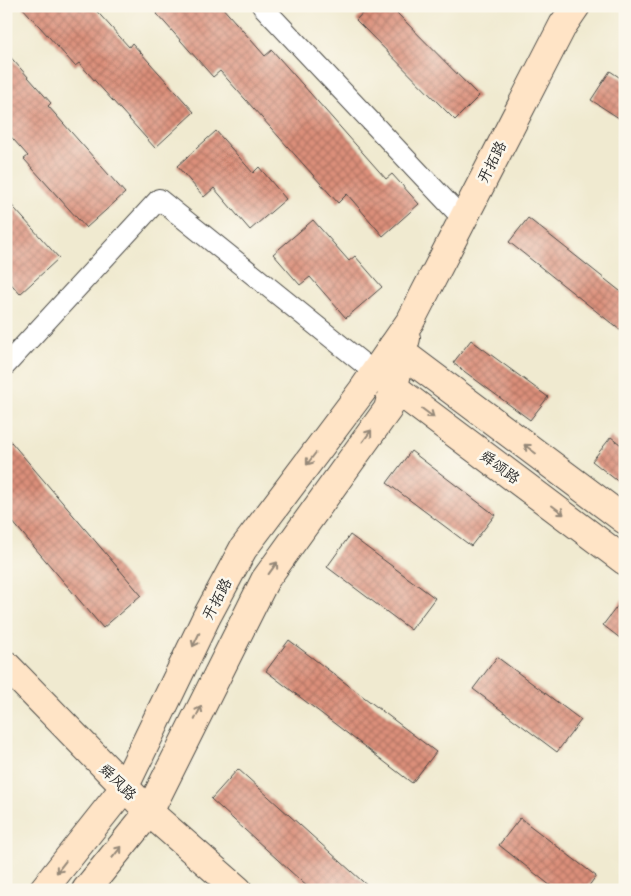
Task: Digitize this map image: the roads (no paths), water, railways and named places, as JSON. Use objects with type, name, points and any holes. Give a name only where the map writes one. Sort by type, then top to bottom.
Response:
[{"type":"main road","name":"开拓路","points":[[43,890],[124,788],[206,618],[243,549],[384,380],[411,320],[563,25],[576,6]]},
{"type":"main road","points":[[398,350],[625,520]]},
{"type":"main road","name":"开拓路","points":[[86,890],[149,812],[265,580],[388,409],[384,380]]},
{"type":"main road","name":"舜颂路","points":[[384,380],[625,561]]},
{"type":"main road","name":"舜风路","points":[[6,665],[124,788],[238,890]]},
{"type":"street","points":[[262,6],[463,219]]},
{"type":"street","points":[[6,365],[159,198],[384,380]]}]
